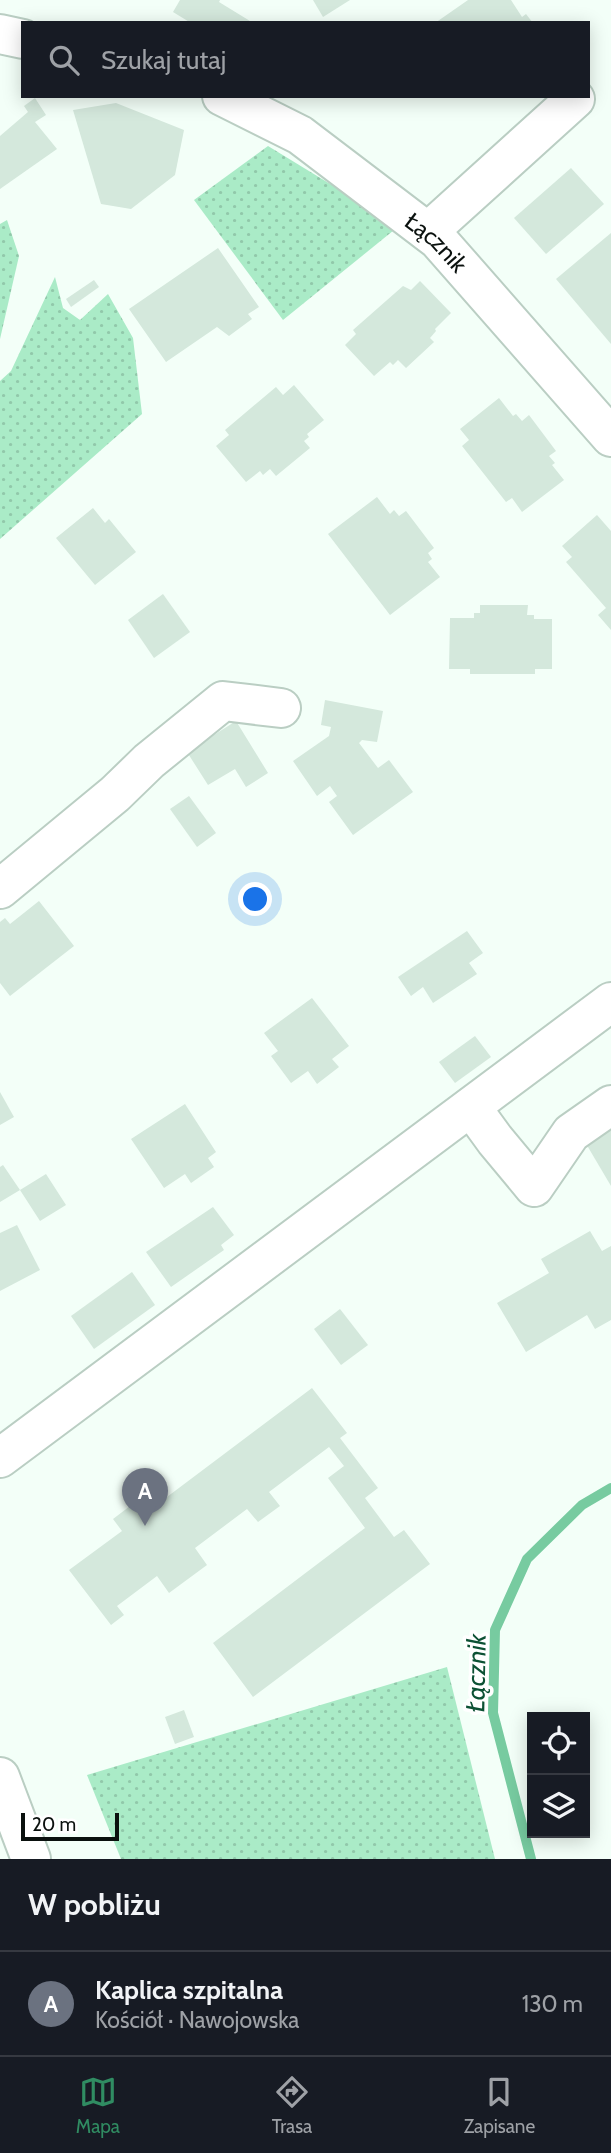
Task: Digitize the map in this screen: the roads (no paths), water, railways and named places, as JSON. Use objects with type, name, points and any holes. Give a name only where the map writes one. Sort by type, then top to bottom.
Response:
[{"type":"street","points":[[0,34],[21,39]]},
{"type":"street","name":"Łącznik","points":[[226,98],[300,135],[438,240],[611,437]]},
{"type":"street","points":[[428,232],[575,99]]},
{"type":"street","points":[[0,889],[223,701],[281,708]]},
{"type":"street","points":[[0,1458],[611,1002]]},
{"type":"street","points":[[471,1107],[534,1187],[571,1133],[611,1105]]},
{"type":"street","points":[[0,1777],[32,1859]]},
{"type":"waterway","name":"Łącznik","points":[[531,1859],[493,1713],[495,1630],[527,1559],[582,1505],[611,1488]]},
{"type":"place","name":"Kaplica szpitalna","points":[[145,1526]]}]
